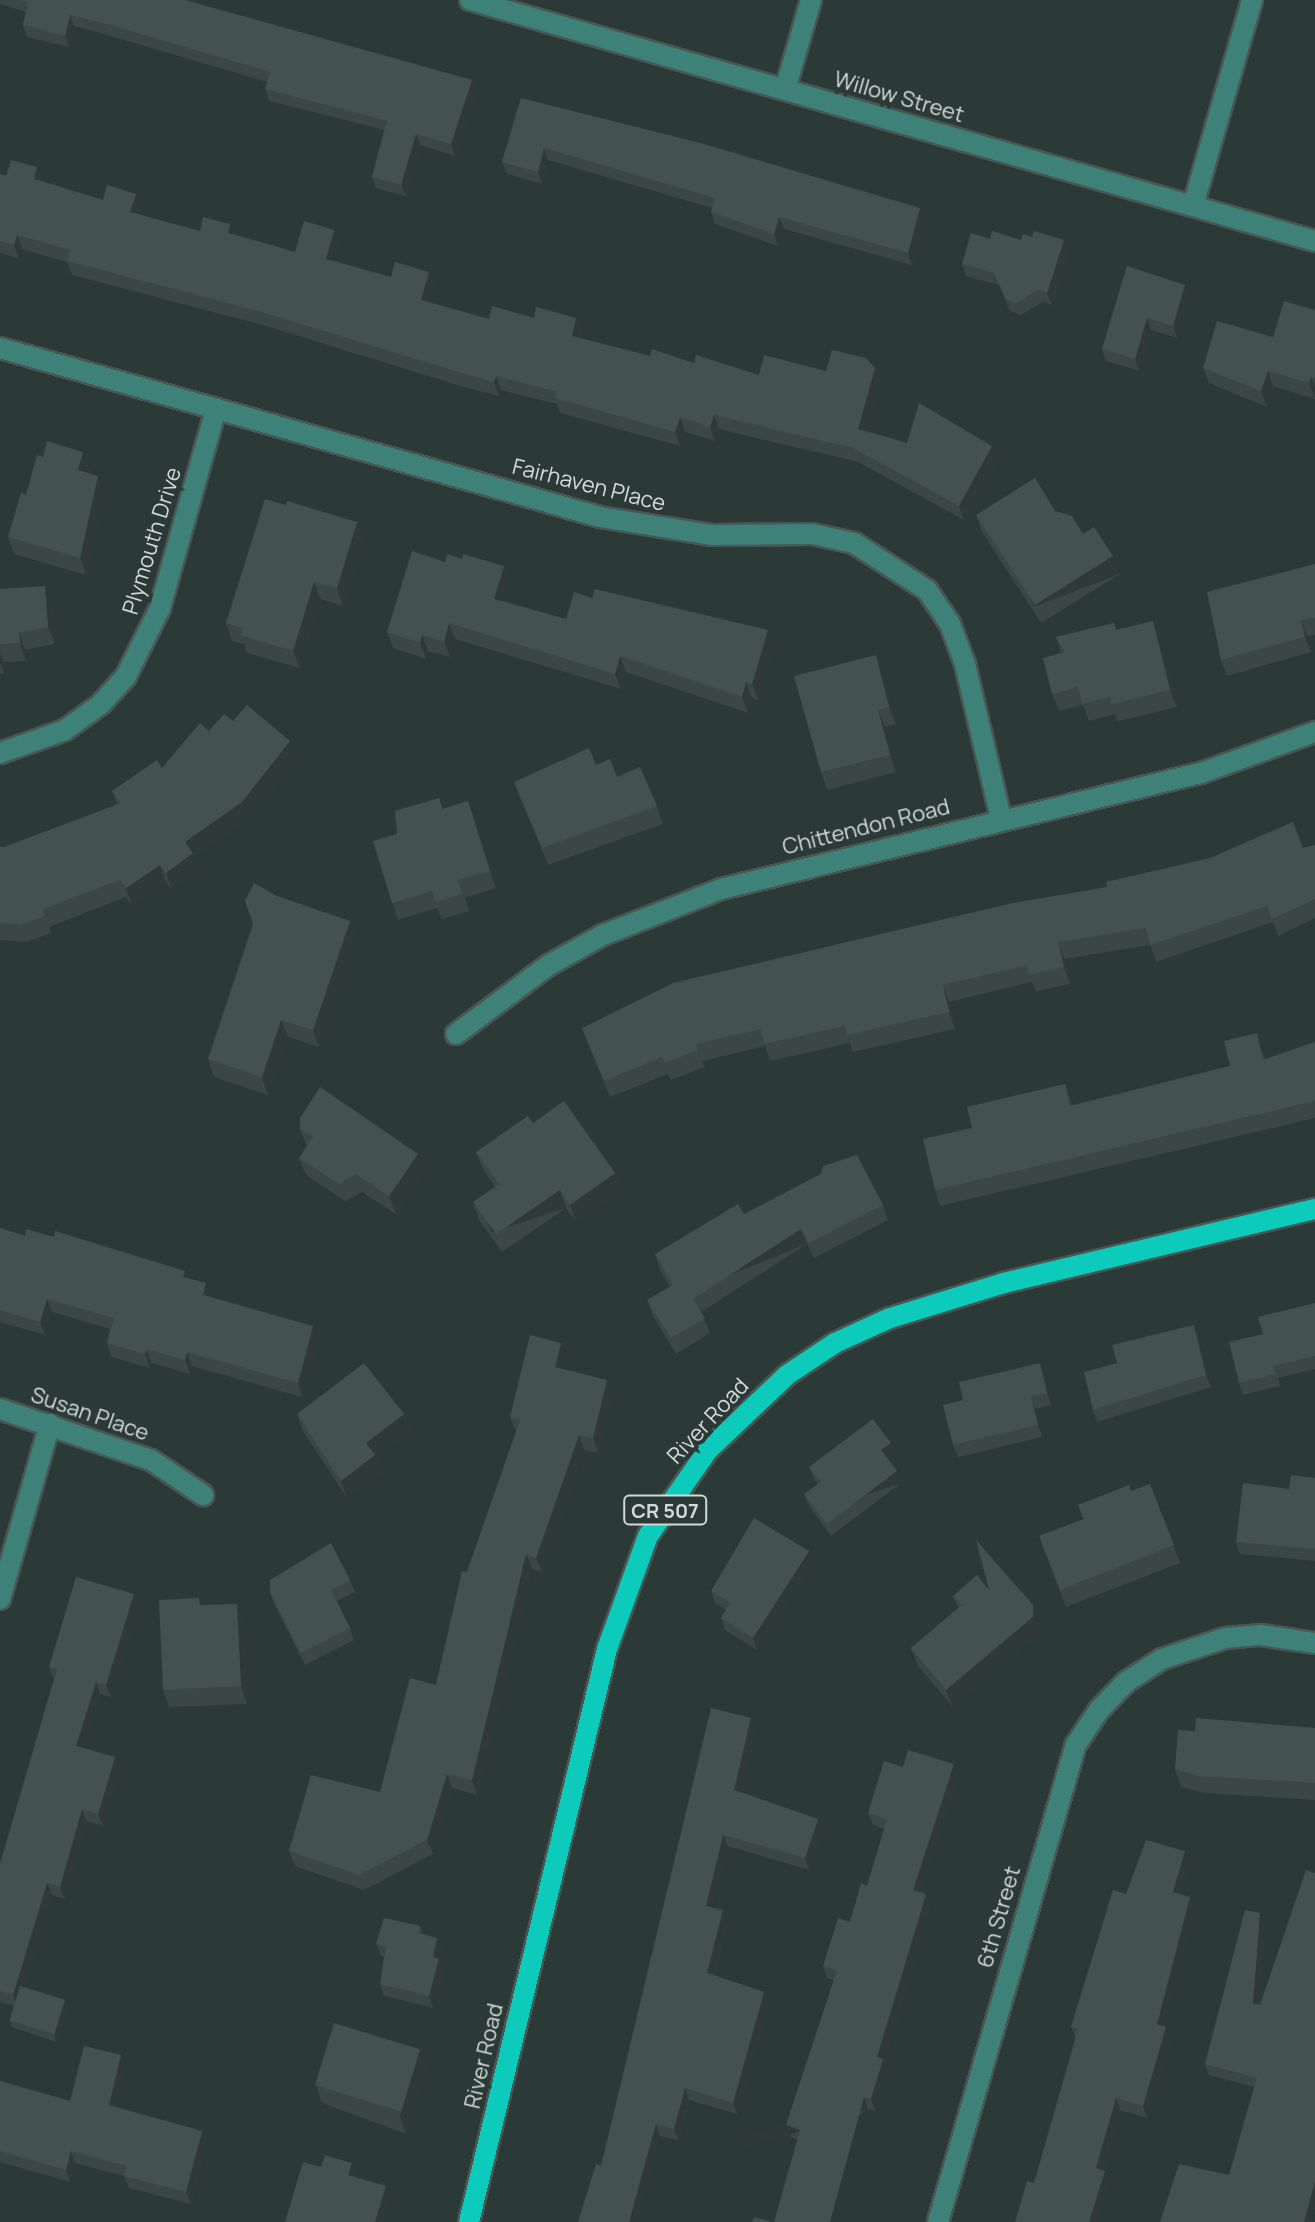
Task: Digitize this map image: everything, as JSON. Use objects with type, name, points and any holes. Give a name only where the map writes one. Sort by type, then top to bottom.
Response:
[{"type":"main road","name":"River Road","points":[[469,2222],[607,1649],[648,1536],[708,1450],[787,1375],[835,1343],[890,1318],[1004,1283],[1315,1209]]},
{"type":"street","name":"Willow Street","points":[[470,0],[1315,241]]},
{"type":"street","points":[[785,90],[811,0]]},
{"type":"street","points":[[1193,206],[1252,0]]},
{"type":"street","name":"Fairhaven Place","points":[[0,348],[600,517],[713,535],[812,534],[854,543],[927,590],[950,624],[965,664],[1001,819]]},
{"type":"street","name":"Plymouth Drive","points":[[0,753],[65,730],[101,704],[126,676],[160,608],[216,409]]},
{"type":"street","name":"Chittendon Road","points":[[456,1034],[549,965],[658,911],[781,872],[1201,773],[1315,732]]},
{"type":"street","name":"Susan Place","points":[[0,1409],[151,1460],[203,1495]]},
{"type":"street","points":[[0,1599],[50,1424]]},
{"type":"street","name":"6th Street","points":[[938,2222],[1075,1746],[1108,1701],[1162,1659],[1225,1638],[1261,1635],[1315,1643]]},
{"type":"building","points":[[20,0],[185,0],[472,80],[451,144],[416,134],[401,185],[372,177],[387,121],[265,89],[270,72],[103,23],[70,15],[65,36],[23,25],[28,2]]},
{"type":"building","points":[[521,98],[704,144],[920,208],[908,253],[779,217],[774,234],[711,212],[715,198],[544,148],[538,172],[502,162]]},
{"type":"building","points":[[11,160],[37,167],[34,179],[103,200],[107,185],[136,194],[130,212],[200,231],[203,217],[230,224],[228,233],[295,252],[304,221],[334,230],[326,259],[391,277],[395,262],[429,272],[421,300],[489,319],[492,306],[534,318],[536,307],[576,318],[572,336],[650,356],[652,349],[694,363],[696,355],[759,375],[764,355],[826,371],[832,350],[866,358],[875,368],[858,429],[907,443],[919,403],[992,446],[959,506],[853,448],[714,415],[710,427],[680,417],[675,432],[555,398],[557,392],[496,376],[494,382],[258,311],[67,261],[70,250],[17,235],[14,245],[0,241],[0,174],[6,176]]},
{"type":"building","points":[[992,231],[1021,240],[1023,234],[1032,237],[1034,231],[1064,240],[1047,293],[1038,290],[1016,303],[1006,299],[994,273],[962,264],[971,233],[990,239]]},
{"type":"building","points":[[1127,266],[1185,285],[1173,326],[1147,318],[1135,359],[1102,349]]},
{"type":"building","points":[[1284,301],[1315,310],[1315,378],[1311,377],[1309,383],[1268,371],[1261,391],[1203,368],[1217,321],[1273,337]]},
{"type":"building","points":[[47,441],[83,452],[78,470],[98,476],[80,558],[8,537],[21,493],[26,495],[37,455],[43,457]]},
{"type":"building","points":[[1035,478],[1055,511],[1072,516],[1083,534],[1094,527],[1113,556],[1035,605],[976,515]]},
{"type":"building","points":[[265,499],[286,505],[287,501],[357,522],[337,588],[314,582],[293,651],[240,635],[243,628],[226,623]]},
{"type":"building","points":[[412,551],[445,562],[447,554],[462,559],[463,554],[504,566],[494,599],[566,619],[574,592],[592,598],[595,589],[768,630],[752,684],[746,682],[742,697],[620,656],[615,674],[449,623],[444,642],[422,635],[420,643],[387,632]]},
{"type":"building","points":[[1315,564],[1315,618],[1301,620],[1305,637],[1221,660],[1207,592]]},
{"type":"building","points":[[45,586],[48,627],[19,633],[20,643],[0,644],[0,589]]},
{"type":"building","points":[[1153,621],[1170,690],[1111,704],[1110,697],[1082,704],[1078,687],[1052,694],[1043,658],[1065,652],[1056,637],[1114,623],[1116,630]]},
{"type":"building","points":[[876,655],[889,707],[878,710],[890,755],[821,772],[794,676]]},
{"type":"building","points":[[247,705],[290,741],[242,802],[185,842],[193,853],[166,873],[160,865],[126,888],[120,880],[43,909],[45,916],[21,925],[0,923],[0,847],[121,803],[112,791],[157,760],[162,768],[200,723],[209,731],[224,714],[233,721]]},
{"type":"building","points":[[589,748],[596,765],[610,759],[617,777],[640,767],[657,806],[542,848],[514,782]]},
{"type":"building","points":[[439,798],[442,809],[468,801],[490,871],[458,880],[462,894],[435,902],[432,891],[392,903],[373,841],[397,834],[395,811]]},
{"type":"building","points":[[1293,822],[1303,848],[1315,845],[1315,899],[1272,919],[1267,906],[1150,945],[1146,928],[1058,942],[1064,967],[1029,975],[1027,965],[943,985],[949,1012],[847,1035],[845,1026],[764,1044],[761,1029],[696,1044],[698,1050],[665,1063],[662,1057],[604,1081],[582,1028],[673,983],[1013,903],[1107,887],[1106,882],[1210,858]]},
{"type":"building","points":[[254,883],[277,896],[350,921],[313,1030],[281,1020],[262,1077],[208,1059],[253,924],[245,901]]},
{"type":"building","points":[[1257,1033],[1263,1060],[1315,1042],[1315,1101],[935,1190],[923,1139],[972,1128],[967,1107],[1065,1084],[1070,1106],[1230,1066],[1224,1041]]},
{"type":"building","points":[[320,1087],[418,1154],[389,1196],[356,1174],[339,1184],[299,1158],[313,1137],[300,1129],[300,1118]]},
{"type":"building","points":[[564,1101],[615,1173],[570,1205],[560,1190],[496,1234],[473,1202],[499,1184],[476,1152],[528,1116],[533,1123]]},
{"type":"building","points":[[857,1155],[883,1205],[809,1243],[801,1229],[693,1299],[705,1318],[671,1338],[647,1300],[673,1285],[655,1254],[738,1204],[744,1214],[821,1174],[823,1166]]},
{"type":"building","points":[[0,1228],[25,1236],[26,1229],[54,1237],[55,1231],[185,1271],[183,1277],[206,1283],[203,1295],[313,1326],[298,1383],[187,1352],[185,1360],[146,1349],[145,1354],[107,1343],[114,1318],[47,1299],[40,1322],[0,1310]]},
{"type":"building","points":[[1315,1303],[1315,1356],[1274,1366],[1276,1374],[1239,1383],[1229,1342],[1263,1334],[1258,1317]]},
{"type":"building","points":[[1194,1325],[1206,1375],[1093,1410],[1084,1372],[1117,1363],[1112,1345]]},
{"type":"building","points":[[530,1335],[561,1343],[555,1367],[607,1380],[593,1438],[579,1435],[536,1558],[526,1554],[472,1780],[447,1774],[427,1840],[359,1875],[289,1851],[311,1775],[380,1792],[410,1678],[436,1685],[462,1571],[467,1572],[520,1420],[510,1417]]},
{"type":"building","points":[[364,1363],[404,1414],[366,1443],[375,1455],[341,1481],[297,1414]]},
{"type":"building","points":[[1040,1363],[1047,1393],[1031,1397],[1038,1425],[953,1445],[943,1405],[963,1400],[959,1382]]},
{"type":"building","points":[[873,1419],[891,1443],[881,1450],[897,1471],[827,1524],[804,1494],[821,1482],[809,1467]]},
{"type":"building","points":[[1291,1475],[1315,1478],[1315,1549],[1236,1542],[1243,1483],[1289,1489]]},
{"type":"building","points":[[1150,1484],[1174,1545],[1060,1590],[1039,1536],[1084,1519],[1078,1505],[1129,1485],[1131,1491]]},
{"type":"building","points":[[754,1518],[809,1551],[753,1638],[721,1618],[730,1603],[711,1591]]},
{"type":"building","points":[[976,1540],[1033,1605],[1033,1617],[946,1690],[911,1648],[962,1605],[953,1596],[977,1575],[989,1590]]},
{"type":"building","points":[[331,1543],[350,1580],[331,1590],[350,1628],[301,1653],[270,1592],[270,1580]]},
{"type":"building","points":[[76,1577],[134,1594],[106,1685],[96,1682],[76,1746],[115,1757],[98,1814],[82,1809],[60,1887],[47,1883],[13,1995],[0,1991],[0,1864],[57,1669],[49,1667]]},
{"type":"building","points":[[199,1598],[200,1605],[237,1604],[241,1686],[163,1690],[159,1600]]},
{"type":"building","points":[[711,1708],[751,1718],[734,1790],[818,1819],[805,1858],[723,1835],[706,1906],[723,1910],[707,1973],[764,1992],[733,2103],[685,2088],[674,2129],[656,2124],[629,2222],[578,2222],[596,2164],[601,2166]]},
{"type":"building","points":[[1196,1718],[1315,1728],[1315,1783],[1198,1776],[1175,1769],[1178,1730],[1195,1731]]},
{"type":"building","points":[[908,1750],[954,1764],[913,1890],[926,1894],[877,2057],[883,2059],[871,2099],[864,2097],[830,2222],[774,2222],[800,2130],[786,2125],[837,1970],[823,1966],[838,1918],[850,1922],[861,1883],[867,1886],[887,1819],[868,1813],[884,1761],[903,1767]]},
{"type":"building","points":[[1146,1840],[1185,1851],[1173,1892],[1190,1897],[1157,2024],[1166,2027],[1143,2106],[1116,2098],[1096,2168],[1105,2171],[1089,2222],[1015,2222],[1027,2181],[1034,2183],[1078,2029],[1071,2027],[1113,1890],[1126,1894]]},
{"type":"building","points":[[1306,1870],[1315,1873],[1315,2181],[1304,2222],[1160,2222],[1179,2164],[1229,2175],[1257,2078],[1205,2064],[1245,1910],[1260,1913],[1253,2003],[1260,2005]]},
{"type":"building","points":[[384,1918],[420,1926],[418,1933],[437,1938],[433,1957],[439,1959],[429,1996],[380,1984],[386,1947],[376,1944]]},
{"type":"building","points":[[20,1986],[65,2000],[54,2034],[9,2020]]},
{"type":"building","points":[[334,2023],[420,2049],[401,2111],[315,2085]]},
{"type":"building","points":[[84,2046],[121,2055],[109,2105],[202,2131],[186,2192],[124,2176],[127,2166],[71,2151],[66,2170],[0,2151],[0,2081],[70,2101]]},
{"type":"building","points":[[325,2155],[352,2163],[348,2175],[386,2186],[375,2222],[285,2222],[303,2162],[321,2167]]},
{"type":"building","points":[[754,2217],[772,2222],[752,2222]]}]
